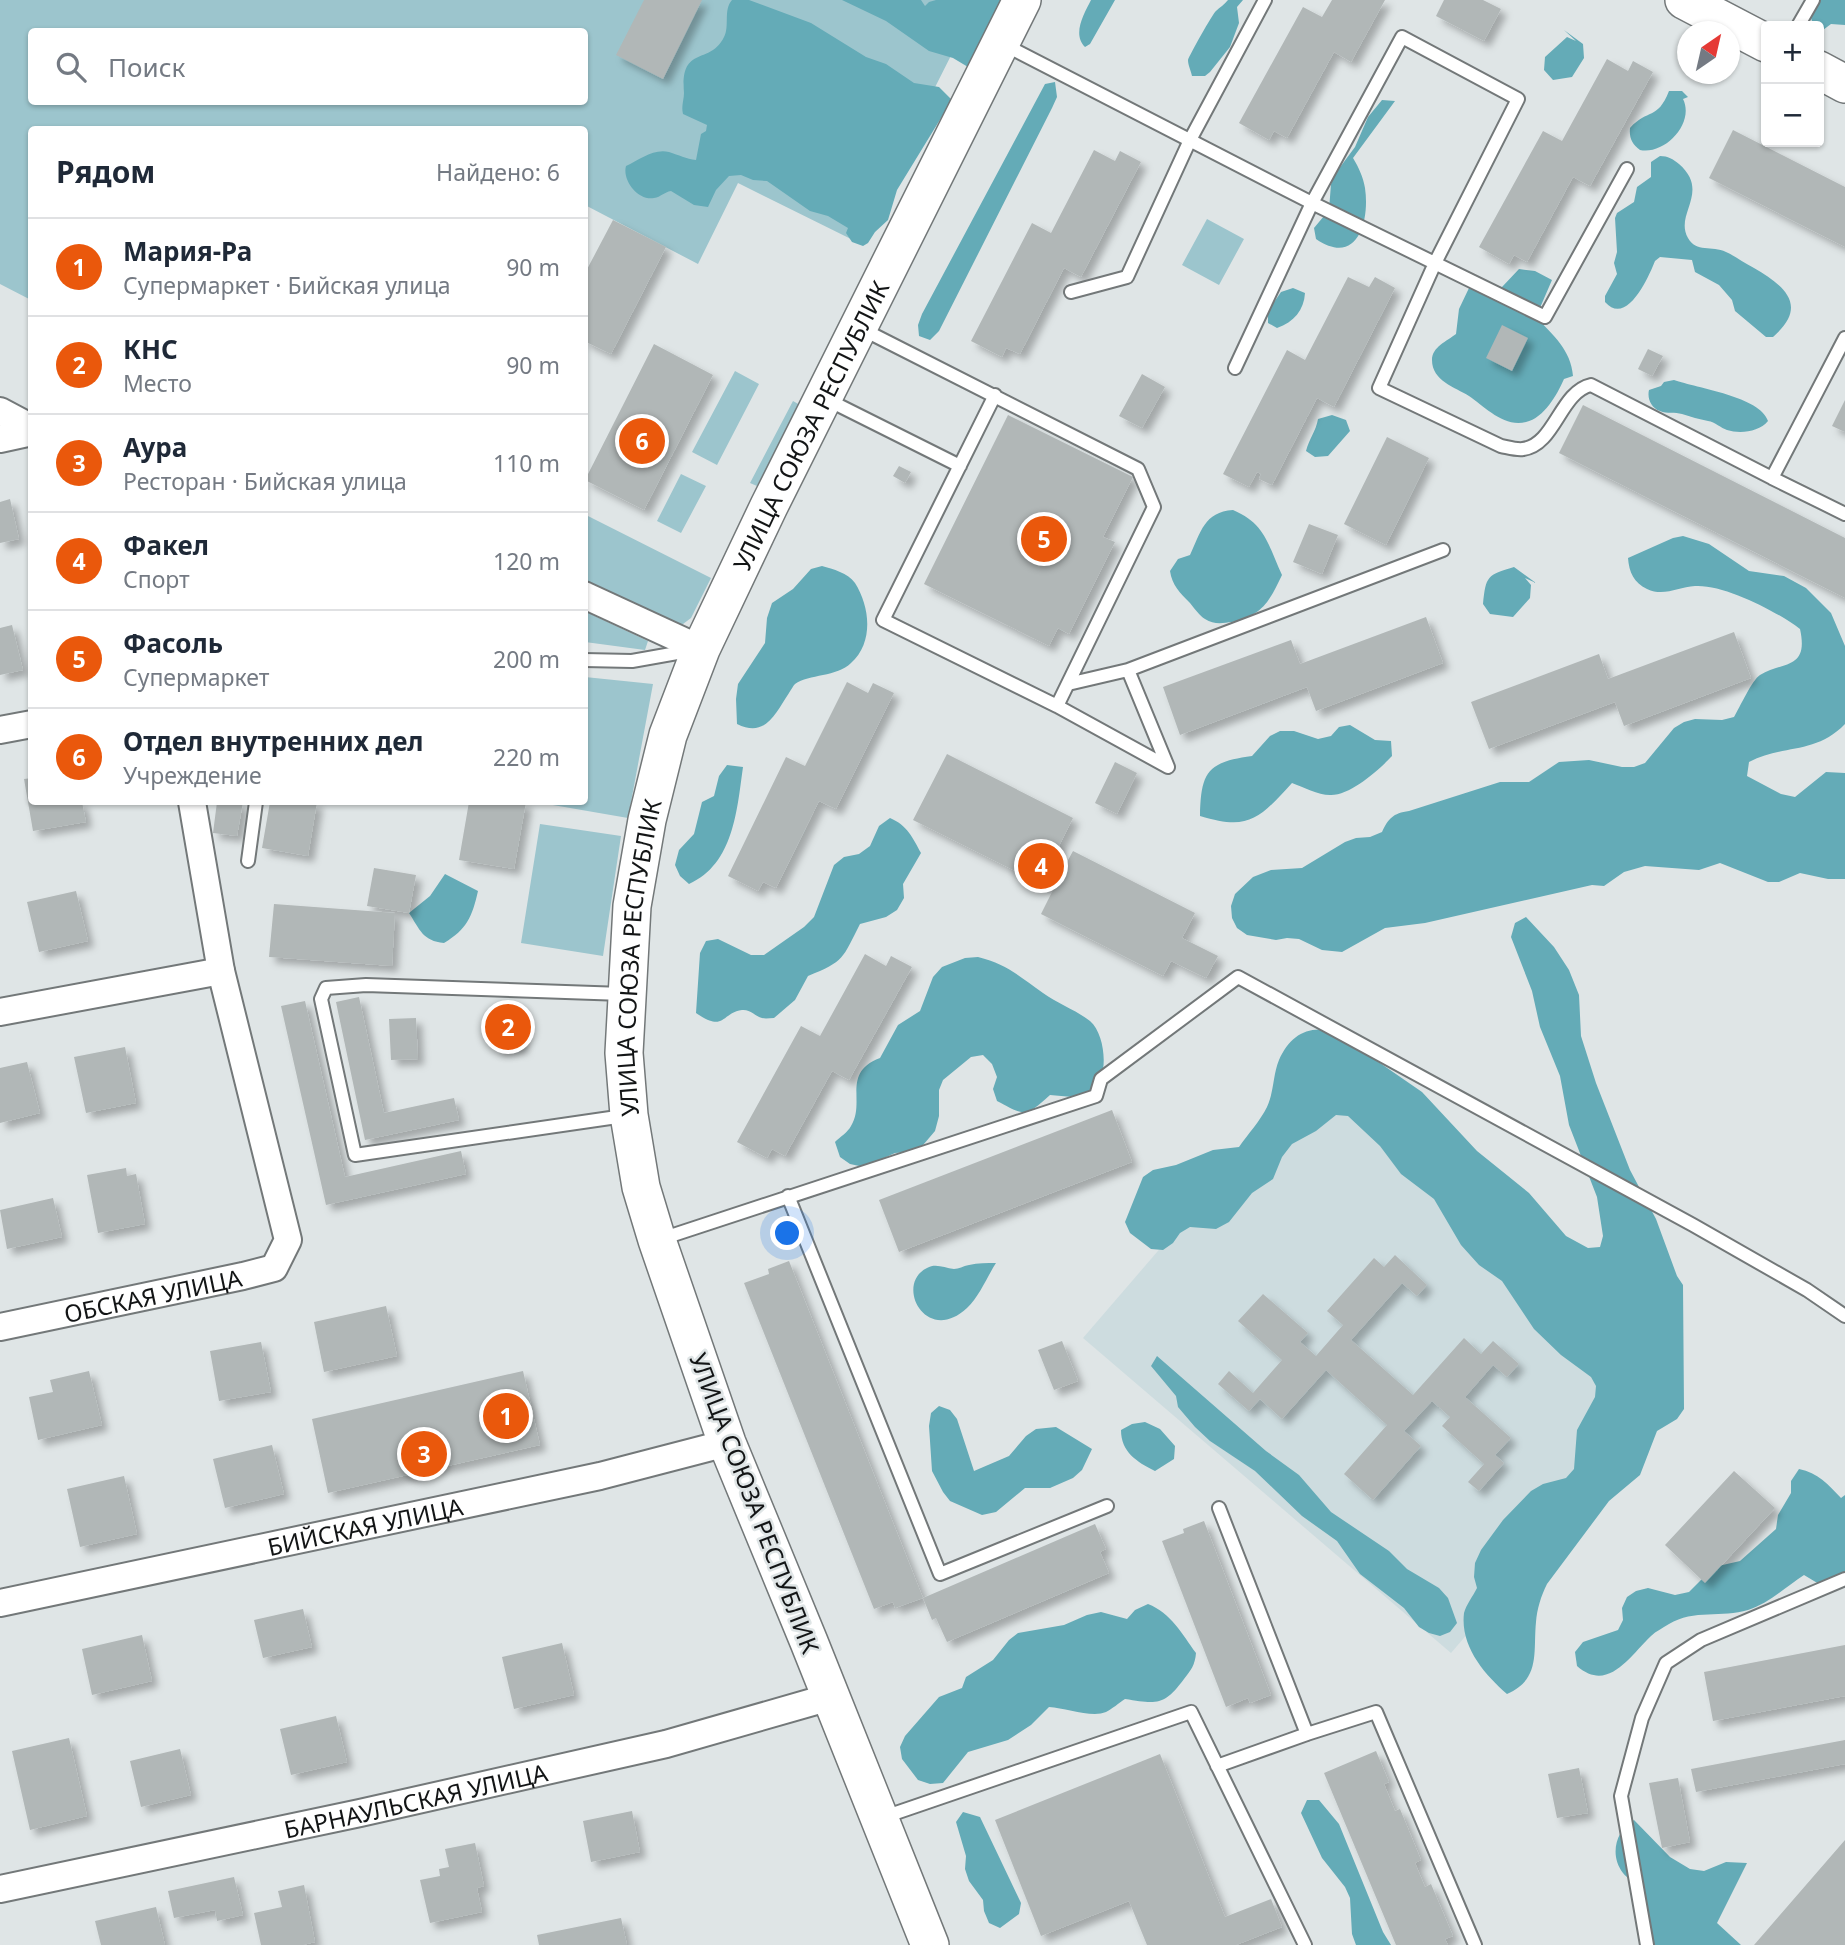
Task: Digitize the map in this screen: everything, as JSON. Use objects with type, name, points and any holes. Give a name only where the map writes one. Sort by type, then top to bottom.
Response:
[{"type":"street","name":"УЛИЦА СОЮЗА РЕСПУБЛИК","points":[[928,1945],[880,1819],[727,1443],[657,1240],[641,1187],[629,1115],[624,1053],[632,906],[668,735],[701,649],[823,397],[860,328],[1022,0]]},
{"type":"street","points":[[1684,0],[1761,40]]},
{"type":"street","points":[[0,411],[28,428]]},
{"type":"street","points":[[0,439],[28,431]]},
{"type":"street","points":[[588,597],[701,649]]},
{"type":"street","points":[[0,730],[28,725]]},
{"type":"street","points":[[0,1012],[221,971],[193,805]]},
{"type":"street","name":"ОБСКАЯ УЛИЦА","points":[[0,1327],[274,1268],[288,1240],[221,971]]},
{"type":"street","name":"БИЙСКАЯ УЛИЦА","points":[[0,1603],[600,1476],[727,1443]]},
{"type":"street","name":"БАРНАУЛЬСКАЯ УЛИЦА","points":[[0,1889],[360,1814],[653,1747],[830,1697]]},
{"type":"lane","points":[[1071,292],[1127,276],[1190,140],[1265,0]]},
{"type":"lane","points":[[1801,21],[1813,0]]},
{"type":"lane","points":[[1235,369],[1312,203],[1402,37],[1518,99],[1435,263],[1379,388],[1501,446],[1522,449],[1541,440],[1576,393],[1591,386],[1845,514]]},
{"type":"lane","points":[[1000,42],[1312,203],[1545,317],[1626,169]]},
{"type":"lane","points":[[860,328],[1138,470],[1153,508],[1057,706]]},
{"type":"lane","points":[[1772,478],[1845,338]]},
{"type":"lane","points":[[995,395],[883,620],[1057,706],[1168,766],[1128,670]]},
{"type":"lane","points":[[823,397],[960,466]]},
{"type":"lane","points":[[1068,684],[1128,670],[1443,550]]},
{"type":"lane","points":[[588,660],[632,661],[701,649]]},
{"type":"lane","points":[[248,861],[256,805]]},
{"type":"lane","points":[[657,1240],[1096,1096],[1101,1079],[1238,977],[1693,1225],[1807,1290],[1845,1316]]},
{"type":"lane","points":[[627,995],[366,985],[326,988],[321,999],[355,1155],[629,1115]]},
{"type":"lane","points":[[788,1196],[940,1574],[1107,1506]]},
{"type":"lane","points":[[1219,1508],[1307,1734]]},
{"type":"lane","points":[[1647,1945],[1620,1796],[1642,1718],[1666,1663],[1701,1640],[1845,1579]]},
{"type":"lane","points":[[880,1819],[1191,1712],[1305,1945]]},
{"type":"lane","points":[[1217,1766],[1376,1712],[1475,1945]]},
{"type":"shaded area","points":[[0,0],[979,0],[857,242],[738,183],[698,264],[588,207],[588,126],[28,126],[28,298],[0,284]]},
{"type":"shaded area","points":[[732,0],[749,0],[811,23],[866,57],[886,64],[914,83],[939,87],[952,100],[897,190],[888,220],[863,246],[852,242],[846,233],[848,228],[828,216],[810,211],[767,181],[753,180],[741,175],[729,176],[716,190],[708,207],[694,205],[671,191],[648,198],[637,193],[629,183],[626,166],[652,153],[663,151],[696,160],[701,134],[706,131],[707,125],[683,114],[684,78],[691,61],[718,46],[724,37],[728,8]]},
{"type":"shaded area","points":[[842,0],[921,0],[925,6],[936,0],[1006,0],[968,67],[953,58],[929,51],[886,21]]},
{"type":"shaded area","points":[[1091,0],[1115,0],[1090,44],[1085,47],[1081,42],[1079,30]]},
{"type":"shaded area","points":[[1228,0],[1243,0],[1237,7],[1239,23],[1230,47],[1205,76],[1192,76],[1189,57],[1214,14]]},
{"type":"shaded area","points":[[1818,0],[1845,0],[1845,25],[1831,24],[1824,29],[1824,21],[1812,21],[1812,10]]},
{"type":"shaded area","points":[[1564,30],[1583,44],[1584,58],[1572,77],[1553,80],[1544,70],[1545,57],[1567,37],[1576,41]]},
{"type":"shaded area","points":[[1055,82],[1057,97],[1052,108],[939,331],[930,340],[919,336],[918,325],[922,314],[1045,84]]},
{"type":"shaded area","points":[[1669,91],[1682,91],[1688,97],[1683,99],[1686,108],[1681,127],[1659,148],[1640,150],[1632,140],[1630,128],[1656,111]]},
{"type":"shaded area","points":[[1382,100],[1395,101],[1353,158],[1365,188],[1363,226],[1351,244],[1342,248],[1330,246],[1316,239],[1314,228],[1329,210],[1331,184],[1335,174],[1355,147],[1368,117]]},
{"type":"shaded area","points":[[1660,156],[1679,164],[1692,184],[1685,220],[1685,229],[1691,243],[1733,255],[1774,281],[1788,297],[1790,315],[1773,337],[1766,337],[1735,311],[1732,300],[1719,285],[1695,272],[1692,260],[1660,257],[1629,304],[1613,308],[1605,302],[1605,296],[1617,274],[1614,263],[1617,252],[1615,218],[1617,213],[1634,202],[1637,187],[1651,177],[1651,162]]},
{"type":"shaded area","points":[[1207,219],[1244,239],[1219,285],[1182,265]]},
{"type":"shaded area","points":[[1519,269],[1535,271],[1552,280],[1536,317],[1565,351],[1573,376],[1564,379],[1554,399],[1539,416],[1518,423],[1502,419],[1445,382],[1436,373],[1432,360],[1437,348],[1456,334],[1459,309],[1469,288],[1479,285],[1502,287]]},
{"type":"shaded area","points":[[1293,288],[1305,293],[1303,305],[1293,319],[1277,328],[1268,323],[1268,311],[1281,292]]},
{"type":"shaded area","points":[[735,371],[759,384],[717,465],[692,452]]},
{"type":"shaded area","points":[[1674,380],[1741,400],[1763,413],[1768,421],[1755,430],[1738,432],[1682,414],[1657,410],[1650,402],[1649,390]]},
{"type":"shaded area","points":[[793,401],[800,405],[757,486],[750,483]]},
{"type":"shaded area","points":[[1332,415],[1346,420],[1350,431],[1328,456],[1315,457],[1306,451],[1318,419]]},
{"type":"shaded area","points":[[681,474],[706,486],[681,533],[657,521]]},
{"type":"shaded area","points":[[1233,510],[1253,522],[1265,536],[1282,575],[1269,600],[1258,611],[1243,619],[1215,623],[1203,618],[1180,592],[1170,571],[1178,559],[1190,555],[1210,519]]},
{"type":"shaded area","points":[[588,516],[711,578],[691,618],[683,624],[671,625],[588,583]]},
{"type":"shaded area","points":[[1683,536],[1709,544],[1749,571],[1784,576],[1806,588],[1831,613],[1845,646],[1845,724],[1834,734],[1810,745],[1762,756],[1749,762],[1747,776],[1781,794],[1795,797],[1826,772],[1845,773],[1845,879],[1828,879],[1800,873],[1779,882],[1768,882],[1720,863],[1699,870],[1645,866],[1624,872],[1604,886],[1592,885],[1425,923],[1385,928],[1342,952],[1322,950],[1299,939],[1276,940],[1247,935],[1237,928],[1232,918],[1231,906],[1235,894],[1253,877],[1271,870],[1302,868],[1345,842],[1382,832],[1389,820],[1399,813],[1500,782],[1529,782],[1559,762],[1589,760],[1634,767],[1645,763],[1674,728],[1684,722],[1734,717],[1760,675],[1797,658],[1801,652],[1800,629],[1765,607],[1721,589],[1695,586],[1659,592],[1639,584],[1631,572],[1628,558]]},
{"type":"shaded area","points":[[822,566],[848,577],[860,592],[867,624],[866,635],[858,655],[845,668],[795,684],[774,716],[763,726],[747,728],[737,724],[738,684],[765,643],[767,618],[772,603],[793,589],[811,569]]},
{"type":"shaded area","points":[[1514,567],[1536,583],[1525,578],[1531,585],[1530,598],[1513,617],[1490,614],[1483,604],[1487,582],[1498,572]]},
{"type":"shaded area","points":[[588,613],[648,641],[645,650],[588,642]]},
{"type":"shaded area","points":[[588,677],[653,684],[628,818],[553,805],[588,805]]},
{"type":"shaded area","points":[[1350,725],[1375,740],[1391,741],[1392,756],[1355,787],[1330,795],[1292,783],[1271,805],[1252,819],[1230,822],[1200,816],[1205,779],[1216,766],[1252,756],[1270,736],[1280,731],[1294,731],[1318,739],[1331,736],[1339,727]]},
{"type":"shaded area","points":[[727,765],[743,767],[731,834],[716,863],[704,875],[689,884],[680,876],[675,865],[679,850],[694,834],[702,802],[714,796],[719,776]]},
{"type":"shaded area","points":[[890,818],[905,828],[921,853],[903,884],[904,898],[897,910],[886,917],[860,924],[841,958],[808,976],[795,1000],[774,1018],[762,1018],[742,1010],[718,1022],[705,1019],[696,1013],[700,953],[706,941],[718,939],[751,955],[764,955],[814,917],[834,865],[844,857],[859,854],[870,846],[879,826]]},
{"type":"shaded area","points":[[540,824],[621,836],[603,956],[521,943]]},
{"type":"shaded area","points":[[445,874],[478,891],[467,922],[444,943],[427,937],[409,913],[430,896]]},
{"type":"shaded area","points":[[1526,917],[1554,947],[1569,970],[1579,995],[1581,1036],[1596,1083],[1630,1170],[1656,1219],[1677,1276],[1683,1285],[1684,1409],[1677,1419],[1657,1431],[1640,1475],[1609,1501],[1547,1584],[1537,1612],[1530,1673],[1518,1688],[1507,1694],[1482,1668],[1466,1637],[1464,1613],[1477,1588],[1474,1577],[1475,1563],[1503,1520],[1531,1491],[1543,1484],[1566,1478],[1574,1469],[1577,1430],[1595,1397],[1596,1386],[1591,1377],[1561,1355],[1534,1329],[1502,1281],[1479,1265],[1461,1245],[1434,1199],[1401,1174],[1380,1146],[1348,1116],[1336,1115],[1316,1131],[1292,1144],[1282,1157],[1273,1179],[1252,1193],[1229,1222],[1216,1229],[1190,1227],[1163,1250],[1151,1249],[1130,1233],[1125,1222],[1143,1177],[1153,1170],[1176,1165],[1213,1150],[1239,1147],[1267,1107],[1283,1051],[1301,1034],[1317,1029],[1335,1032],[1422,1092],[1477,1151],[1529,1193],[1566,1236],[1588,1248],[1600,1247],[1603,1236],[1597,1197],[1569,1125],[1560,1076],[1540,1027],[1532,991],[1511,937],[1515,923]]},
{"type":"shaded area","points":[[978,957],[1005,967],[1090,1021],[1098,1032],[1103,1048],[1103,1071],[1098,1083],[1084,1098],[1050,1095],[1030,1111],[1020,1112],[997,1101],[993,1089],[997,1077],[992,1064],[983,1055],[971,1057],[943,1080],[939,1090],[939,1116],[935,1131],[918,1151],[895,1153],[864,1167],[850,1164],[840,1157],[835,1142],[850,1128],[855,1117],[856,1089],[861,1072],[868,1064],[880,1058],[898,1025],[920,1011],[933,977],[942,967],[965,958]]},
{"type":"shaded area","points":[[1312,1072],[1679,1387],[1451,1653],[1083,1338]]},
{"type":"shaded area","points":[[996,1263],[967,1308],[952,1318],[939,1320],[928,1316],[919,1308],[914,1298],[914,1286],[918,1276],[927,1268],[937,1266],[956,1269],[967,1265]]},
{"type":"shaded area","points":[[1157,1356],[1266,1451],[1299,1475],[1331,1512],[1389,1551],[1407,1569],[1439,1588],[1448,1598],[1457,1623],[1450,1632],[1440,1636],[1419,1627],[1404,1608],[1360,1574],[1337,1541],[1302,1516],[1255,1471],[1210,1441],[1195,1427],[1178,1407],[1176,1396],[1151,1366]]},
{"type":"shaded area","points":[[939,1406],[950,1410],[957,1419],[974,1471],[1009,1456],[1026,1436],[1036,1429],[1056,1427],[1092,1449],[1082,1470],[1073,1478],[1050,1488],[1025,1488],[996,1512],[982,1515],[950,1501],[932,1471],[929,1426],[931,1413]]},
{"type":"shaded area","points":[[1145,1422],[1160,1429],[1175,1446],[1174,1459],[1155,1471],[1131,1455],[1122,1438],[1121,1430],[1132,1424]]},
{"type":"shaded area","points":[[1799,1469],[1817,1476],[1841,1498],[1845,1495],[1845,1587],[1824,1587],[1804,1575],[1770,1599],[1748,1610],[1698,1615],[1669,1624],[1653,1634],[1626,1662],[1608,1674],[1599,1676],[1577,1666],[1575,1652],[1583,1642],[1618,1630],[1623,1620],[1622,1608],[1627,1597],[1636,1591],[1648,1588],[1675,1595],[1689,1592],[1714,1567],[1740,1561],[1776,1529],[1778,1515],[1791,1493],[1791,1481]]},
{"type":"shaded area","points":[[1148,1604],[1170,1618],[1196,1653],[1189,1673],[1165,1699],[1145,1702],[1125,1699],[1100,1714],[1049,1707],[1031,1725],[1008,1740],[968,1752],[943,1783],[930,1784],[918,1780],[902,1759],[900,1747],[905,1736],[939,1697],[962,1688],[966,1677],[993,1660],[1018,1633],[1064,1625],[1101,1612],[1127,1619],[1135,1610]]},
{"type":"shaded area","points":[[1307,1800],[1319,1800],[1339,1824],[1383,1932],[1391,1945],[1356,1945],[1352,1934],[1350,1898],[1345,1887],[1322,1858],[1301,1813]]},
{"type":"shaded area","points":[[963,1812],[980,1817],[1021,1903],[1019,1914],[1000,1928],[989,1923],[983,1900],[969,1881],[965,1869],[966,1856],[956,1822]]},
{"type":"shaded area","points":[[1634,1820],[1670,1857],[1690,1869],[1704,1871],[1726,1862],[1747,1863],[1717,1923],[1741,1945],[1645,1945],[1640,1894],[1623,1873],[1616,1859],[1619,1836]]},
{"type":"building","points":[[644,0],[702,0],[663,79],[616,55]]},
{"type":"building","points":[[1332,0],[1385,0],[1351,62],[1334,52],[1287,138],[1274,131],[1269,140],[1239,123],[1303,7],[1322,17]]},
{"type":"building","points":[[1444,0],[1483,0],[1501,9],[1484,41],[1436,16]]},
{"type":"building","points":[[1607,59],[1628,71],[1633,61],[1653,72],[1590,186],[1573,177],[1527,262],[1514,255],[1509,264],[1479,247],[1543,131],[1562,141]]},
{"type":"building","points":[[1733,130],[1761,144],[1761,147],[1766,147],[1845,187],[1845,247],[1709,178]]},
{"type":"building","points":[[1094,150],[1115,161],[1120,151],[1141,162],[1081,277],[1064,268],[1020,354],[1006,348],[1002,357],[971,341],[1032,223],[1051,233]]},
{"type":"building","points":[[613,220],[666,247],[611,354],[588,343],[588,267]]},
{"type":"building","points":[[1348,277],[1369,287],[1375,277],[1395,288],[1334,407],[1317,398],[1272,485],[1259,479],[1261,474],[1257,472],[1249,487],[1223,474],[1287,350],[1305,360]]},
{"type":"building","points":[[1502,325],[1528,338],[1512,371],[1486,358]]},
{"type":"building","points":[[654,344],[713,375],[644,510],[588,482],[588,474]]},
{"type":"building","points":[[1648,349],[1663,356],[1652,376],[1638,369]]},
{"type":"building","points":[[1142,374],[1165,387],[1142,428],[1119,416]]},
{"type":"building","points":[[1845,400],[1845,432],[1832,426]]},
{"type":"building","points":[[1583,405],[1845,538],[1845,598],[1559,453]]},
{"type":"building","points":[[1008,415],[1133,477],[1103,537],[1115,542],[1069,634],[1058,628],[1049,646],[924,584]]},
{"type":"building","points":[[1387,437],[1429,458],[1386,545],[1344,524]]},
{"type":"building","points":[[899,466],[911,472],[905,483],[893,476]]},
{"type":"building","points":[[10,499],[19,539],[0,543],[0,502]]},
{"type":"building","points":[[1309,524],[1338,535],[1322,574],[1293,562]]},
{"type":"building","points":[[1426,617],[1443,663],[1316,711],[1307,687],[1180,735],[1163,687],[1291,640],[1300,664]]},
{"type":"building","points":[[12,625],[23,670],[0,675],[0,628]]},
{"type":"building","points":[[1734,632],[1751,678],[1624,726],[1615,702],[1489,749],[1471,702],[1599,654],[1608,679]]},
{"type":"building","points":[[847,682],[868,693],[873,683],[894,693],[836,809],[819,801],[776,888],[763,882],[758,891],[728,876],[786,757],[805,766]]},
{"type":"building","points":[[947,754],[1073,818],[1054,856],[1067,862],[1073,851],[1195,913],[1182,938],[1218,956],[1206,978],[1171,961],[1163,976],[1041,914],[1053,890],[913,820]]},
{"type":"building","points":[[1115,762],[1137,773],[1117,814],[1095,803]]},
{"type":"building","points":[[28,778],[28,802],[24,779]]},
{"type":"building","points":[[28,805],[83,805],[86,822],[33,831]]},
{"type":"building","points":[[217,805],[242,805],[237,836],[213,833]]},
{"type":"building","points":[[269,805],[316,805],[308,856],[262,848]]},
{"type":"building","points":[[468,805],[525,805],[514,869],[459,860]]},
{"type":"building","points":[[374,868],[416,875],[409,913],[367,906]]},
{"type":"building","points":[[76,891],[88,941],[39,952],[27,902]]},
{"type":"building","points":[[274,904],[395,913],[392,966],[269,957]]},
{"type":"building","points":[[865,954],[886,966],[891,956],[912,967],[849,1080],[832,1071],[785,1156],[772,1149],[767,1158],[737,1142],[801,1026],[820,1036]]},
{"type":"building","points":[[359,997],[384,1113],[454,1098],[459,1120],[365,1140],[336,1002]]},
{"type":"building","points":[[305,1001],[345,1177],[461,1151],[466,1174],[326,1205],[281,1006]]},
{"type":"building","points":[[520,1005],[522,1048],[496,1049],[495,1006]]},
{"type":"building","points":[[416,1018],[418,1059],[391,1060],[389,1019]]},
{"type":"building","points":[[125,1047],[136,1103],[86,1113],[74,1057]]},
{"type":"building","points":[[27,1062],[40,1113],[0,1123],[0,1068]]},
{"type":"building","points":[[1112,1110],[1132,1162],[899,1252],[879,1200]]},
{"type":"building","points":[[126,1168],[127,1176],[136,1174],[145,1224],[98,1233],[87,1175]]},
{"type":"building","points":[[53,1198],[62,1237],[7,1249],[0,1210]]},
{"type":"building","points":[[1395,1255],[1427,1285],[1417,1296],[1402,1283],[1351,1340],[1413,1395],[1464,1338],[1481,1354],[1493,1341],[1519,1364],[1507,1377],[1493,1365],[1465,1397],[1511,1438],[1495,1455],[1504,1463],[1479,1491],[1468,1482],[1484,1464],[1442,1426],[1450,1417],[1432,1401],[1404,1431],[1421,1446],[1373,1500],[1344,1474],[1387,1425],[1326,1370],[1282,1419],[1260,1399],[1249,1411],[1218,1384],[1229,1371],[1253,1393],[1282,1360],[1238,1321],[1263,1294],[1308,1333],[1300,1342],[1316,1356],[1343,1325],[1327,1311],[1374,1258],[1384,1267]]},
{"type":"building","points":[[789,1261],[923,1598],[895,1608],[893,1602],[874,1609],[744,1283],[769,1274],[768,1269]]},
{"type":"building","points":[[386,1306],[397,1356],[324,1372],[314,1322]]},
{"type":"building","points":[[1062,1341],[1078,1381],[1054,1390],[1038,1350]]},
{"type":"building","points":[[261,1342],[271,1392],[219,1401],[210,1351]]},
{"type":"building","points":[[89,1371],[102,1425],[38,1440],[29,1397],[53,1392],[50,1380]]},
{"type":"building","points":[[523,1371],[540,1445],[328,1493],[312,1419]]},
{"type":"building","points":[[272,1445],[284,1494],[225,1508],[213,1459]]},
{"type":"building","points":[[1734,1471],[1775,1508],[1705,1583],[1665,1545]]},
{"type":"building","points":[[124,1476],[137,1534],[80,1547],[67,1489]]},
{"type":"building","points":[[1204,1521],[1271,1695],[1250,1703],[1248,1698],[1226,1707],[1162,1541],[1184,1533],[1183,1529]]},
{"type":"building","points":[[1095,1524],[1106,1549],[1100,1552],[1109,1573],[947,1642],[936,1618],[932,1620],[923,1598]]},
{"type":"building","points":[[303,1609],[312,1647],[263,1658],[254,1620]]},
{"type":"building","points":[[142,1635],[152,1681],[92,1695],[82,1649]]},
{"type":"building","points":[[562,1643],[574,1695],[514,1709],[502,1657]]},
{"type":"building","points":[[1845,1645],[1845,1696],[1713,1721],[1704,1672]]},
{"type":"building","points":[[336,1716],[347,1762],[291,1775],[280,1729]]},
{"type":"building","points":[[69,1738],[87,1816],[30,1830],[12,1751]]},
{"type":"building","points":[[1845,1740],[1845,1764],[1696,1792],[1691,1769]]},
{"type":"building","points":[[180,1749],[191,1795],[141,1807],[130,1761]]},
{"type":"building","points":[[1376,1751],[1389,1782],[1384,1784],[1395,1811],[1400,1809],[1421,1860],[1415,1863],[1425,1887],[1431,1884],[1453,1936],[1445,1939],[1448,1945],[1396,1945],[1324,1773]]},
{"type":"building","points":[[1160,1754],[1225,1917],[1271,1899],[1282,1927],[1236,1945],[1147,1945],[1129,1901],[1041,1936],[995,1820]]},
{"type":"building","points":[[1579,1768],[1588,1813],[1557,1818],[1548,1774]]},
{"type":"building","points":[[1678,1778],[1690,1842],[1662,1848],[1649,1783]]},
{"type":"building","points":[[632,1811],[640,1852],[591,1862],[583,1821]]},
{"type":"building","points":[[1845,1840],[1845,1945],[1754,1945]]},
{"type":"building","points":[[475,1843],[484,1886],[477,1888],[482,1912],[430,1923],[420,1880],[440,1876],[439,1869],[449,1867],[445,1849]]},
{"type":"building","points":[[234,1877],[243,1915],[217,1921],[215,1910],[174,1918],[168,1891]]},
{"type":"building","points":[[304,1885],[315,1942],[303,1945],[261,1945],[254,1913],[282,1907],[278,1891]]},
{"type":"building","points":[[156,1907],[165,1945],[101,1945],[95,1921]]},
{"type":"building","points":[[621,1918],[627,1945],[539,1945],[537,1935]]},
{"type":"place","name":"Отдел внутренних дел","points":[[642,441]]},
{"type":"place","name":"Фасоль","points":[[1044,539]]},
{"type":"place","name":"Факел","points":[[1041,866]]},
{"type":"place","name":"КНС","points":[[508,1027]]},
{"type":"place","name":"Мария-Ра","points":[[506,1416]]},
{"type":"place","name":"Аура","points":[[424,1454]]}]
